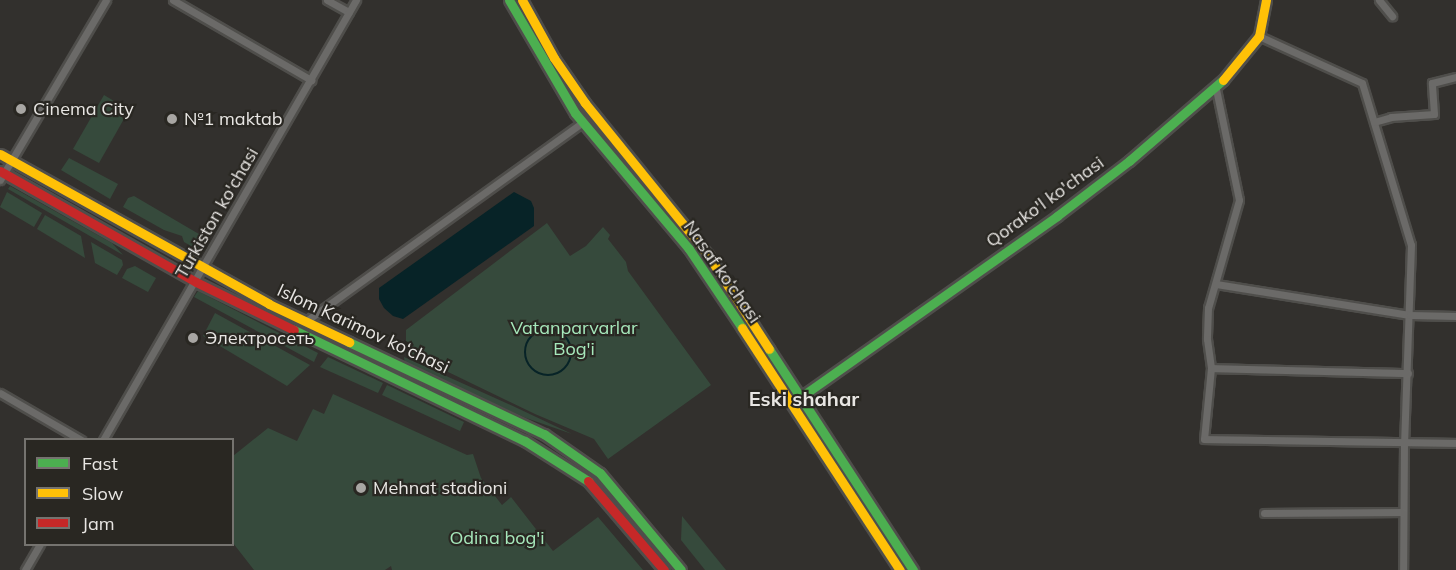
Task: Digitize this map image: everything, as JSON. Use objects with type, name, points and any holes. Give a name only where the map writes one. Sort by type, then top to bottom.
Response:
[{"type":"main road","name":"Nasaf ko‘chasi","points":[[509,0],[548,72],[583,122],[689,249],[793,403],[900,570]]},
{"type":"main road","name":"Nasaf ko‘chasi","points":[[522,0],[554,58],[585,103],[708,255],[802,396],[913,570]]},
{"type":"main road","name":"Qorako'l ko'chasi","points":[[802,396],[1057,216],[1129,161],[1216,89],[1259,36],[1266,0]]},
{"type":"main road","name":"Islom Karimov ko‘chasi","points":[[0,154],[203,268],[306,321],[544,434],[582,458],[618,491],[681,570]]},
{"type":"main road","name":"Islom Karimov ko‘chasi","points":[[1,175],[196,282],[525,441],[584,478],[613,508],[664,570]]},
{"type":"main road","points":[[462,410],[468,398]]},
{"type":"main road","points":[[872,526],[882,520]]},
{"type":"street","points":[[1,175],[106,0]]},
{"type":"street","points":[[173,0],[310,80]]},
{"type":"street","points":[[327,0],[349,12]]},
{"type":"street","name":"Turkiston ko'chasi","points":[[104,438],[196,282],[356,0]]},
{"type":"street","points":[[1379,0],[1392,16]]},
{"type":"street","points":[[1259,36],[1362,83],[1411,245],[1404,442],[1403,570]]},
{"type":"street","points":[[1374,123],[1391,117],[1434,114],[1432,83],[1456,77]]},
{"type":"street","points":[[1216,89],[1239,200],[1208,308],[1207,339],[1211,368],[1204,440],[1456,443]]},
{"type":"street","points":[[306,321],[365,276],[583,122]]},
{"type":"street","points":[[1216,284],[1410,315],[1456,316]]},
{"type":"street","points":[[1211,368],[1408,373]]},
{"type":"street","points":[[0,393],[78,438]]},
{"type":"street","points":[[793,403],[802,396]]},
{"type":"street","points":[[1264,513],[1403,512]]},
{"type":"street","points":[[25,570],[39,546]]},
{"type":"green space","points":[[104,95],[129,110],[99,163],[73,149]]},
{"type":"green space","points":[[69,158],[118,184],[110,199],[61,170]]},
{"type":"green space","points":[[10,186],[112,243],[123,255],[8,189]]},
{"type":"green space","points":[[7,192],[42,213],[34,227],[0,207]]},
{"type":"green space","points":[[134,196],[204,237],[198,250],[184,242],[182,236],[164,230],[123,207],[128,198]]},
{"type":"green space","points":[[45,215],[81,236],[85,258],[37,229]]},
{"type":"green space","name":"Vatanparvarlar Bog'i","points":[[547,223],[570,256],[586,246],[603,227],[610,235],[608,239],[626,262],[628,271],[711,385],[608,459],[594,439],[535,414],[411,354],[406,344],[406,330]]},
{"type":"green space","points":[[91,242],[122,260],[123,265],[117,275],[95,263]]},
{"type":"green space","points":[[135,266],[156,278],[148,292],[122,278],[127,269]]},
{"type":"green space","points":[[198,291],[318,353],[314,362],[194,297]]},
{"type":"green space","points":[[215,313],[310,365],[287,386],[203,336]]},
{"type":"green space","points":[[328,357],[383,383],[378,393],[320,367]]},
{"type":"green space","points":[[404,357],[572,434],[526,418],[405,364]]},
{"type":"green space","points":[[387,385],[464,422],[460,431],[382,395]]},
{"type":"green space","name":"Mehnat stadioni","points":[[333,394],[467,455],[473,454],[481,478],[502,505],[511,497],[553,551],[598,517],[643,570],[392,570],[391,566],[385,570],[254,570],[234,544],[234,455],[268,428],[297,441],[313,409],[324,414]]},
{"type":"green space","points":[[682,516],[726,570],[705,570],[681,540]]},
{"type":"water","points":[[514,192],[531,201],[534,208],[534,226],[403,319],[393,316],[384,308],[379,299],[379,288]]},
{"type":"waterway","points":[[548,329],[564,336],[571,352],[564,368],[548,375],[532,368],[525,352],[532,336],[548,329]]},
{"type":"traffic: fast","points":[[509,0],[575,113],[689,249],[742,328]]},
{"type":"traffic: fast","points":[[802,396],[1057,216],[1129,161],[1223,80]]},
{"type":"traffic: fast","points":[[294,330],[525,441],[588,481]]},
{"type":"traffic: fast","points":[[349,342],[544,434],[600,473],[681,570]]},
{"type":"traffic: fast","points":[[769,349],[913,570]]},
{"type":"traffic: slow","points":[[522,0],[554,58],[585,103],[708,255],[769,349]]},
{"type":"traffic: slow","points":[[1223,80],[1259,36],[1266,0]]},
{"type":"traffic: slow","points":[[0,154],[269,304],[349,342]]},
{"type":"traffic: slow","points":[[742,328],[900,570]]},
{"type":"traffic: jam","points":[[0,171],[196,282],[294,330]]},
{"type":"traffic: jam","points":[[588,481],[664,570]]},
{"type":"place","name":"Cinema City","points":[[21,109]]},
{"type":"place","name":"№1 maktab","points":[[172,119]]},
{"type":"place","name":"Электросеть","points":[[193,338]]},
{"type":"place","name":"Mehnat stadioni","points":[[361,488]]},
{"type":"district","name":"Eski shahar","points":[[804,398]]},
{"type":"park label","name":"Odina bog'i","points":[[497,538]]}]
